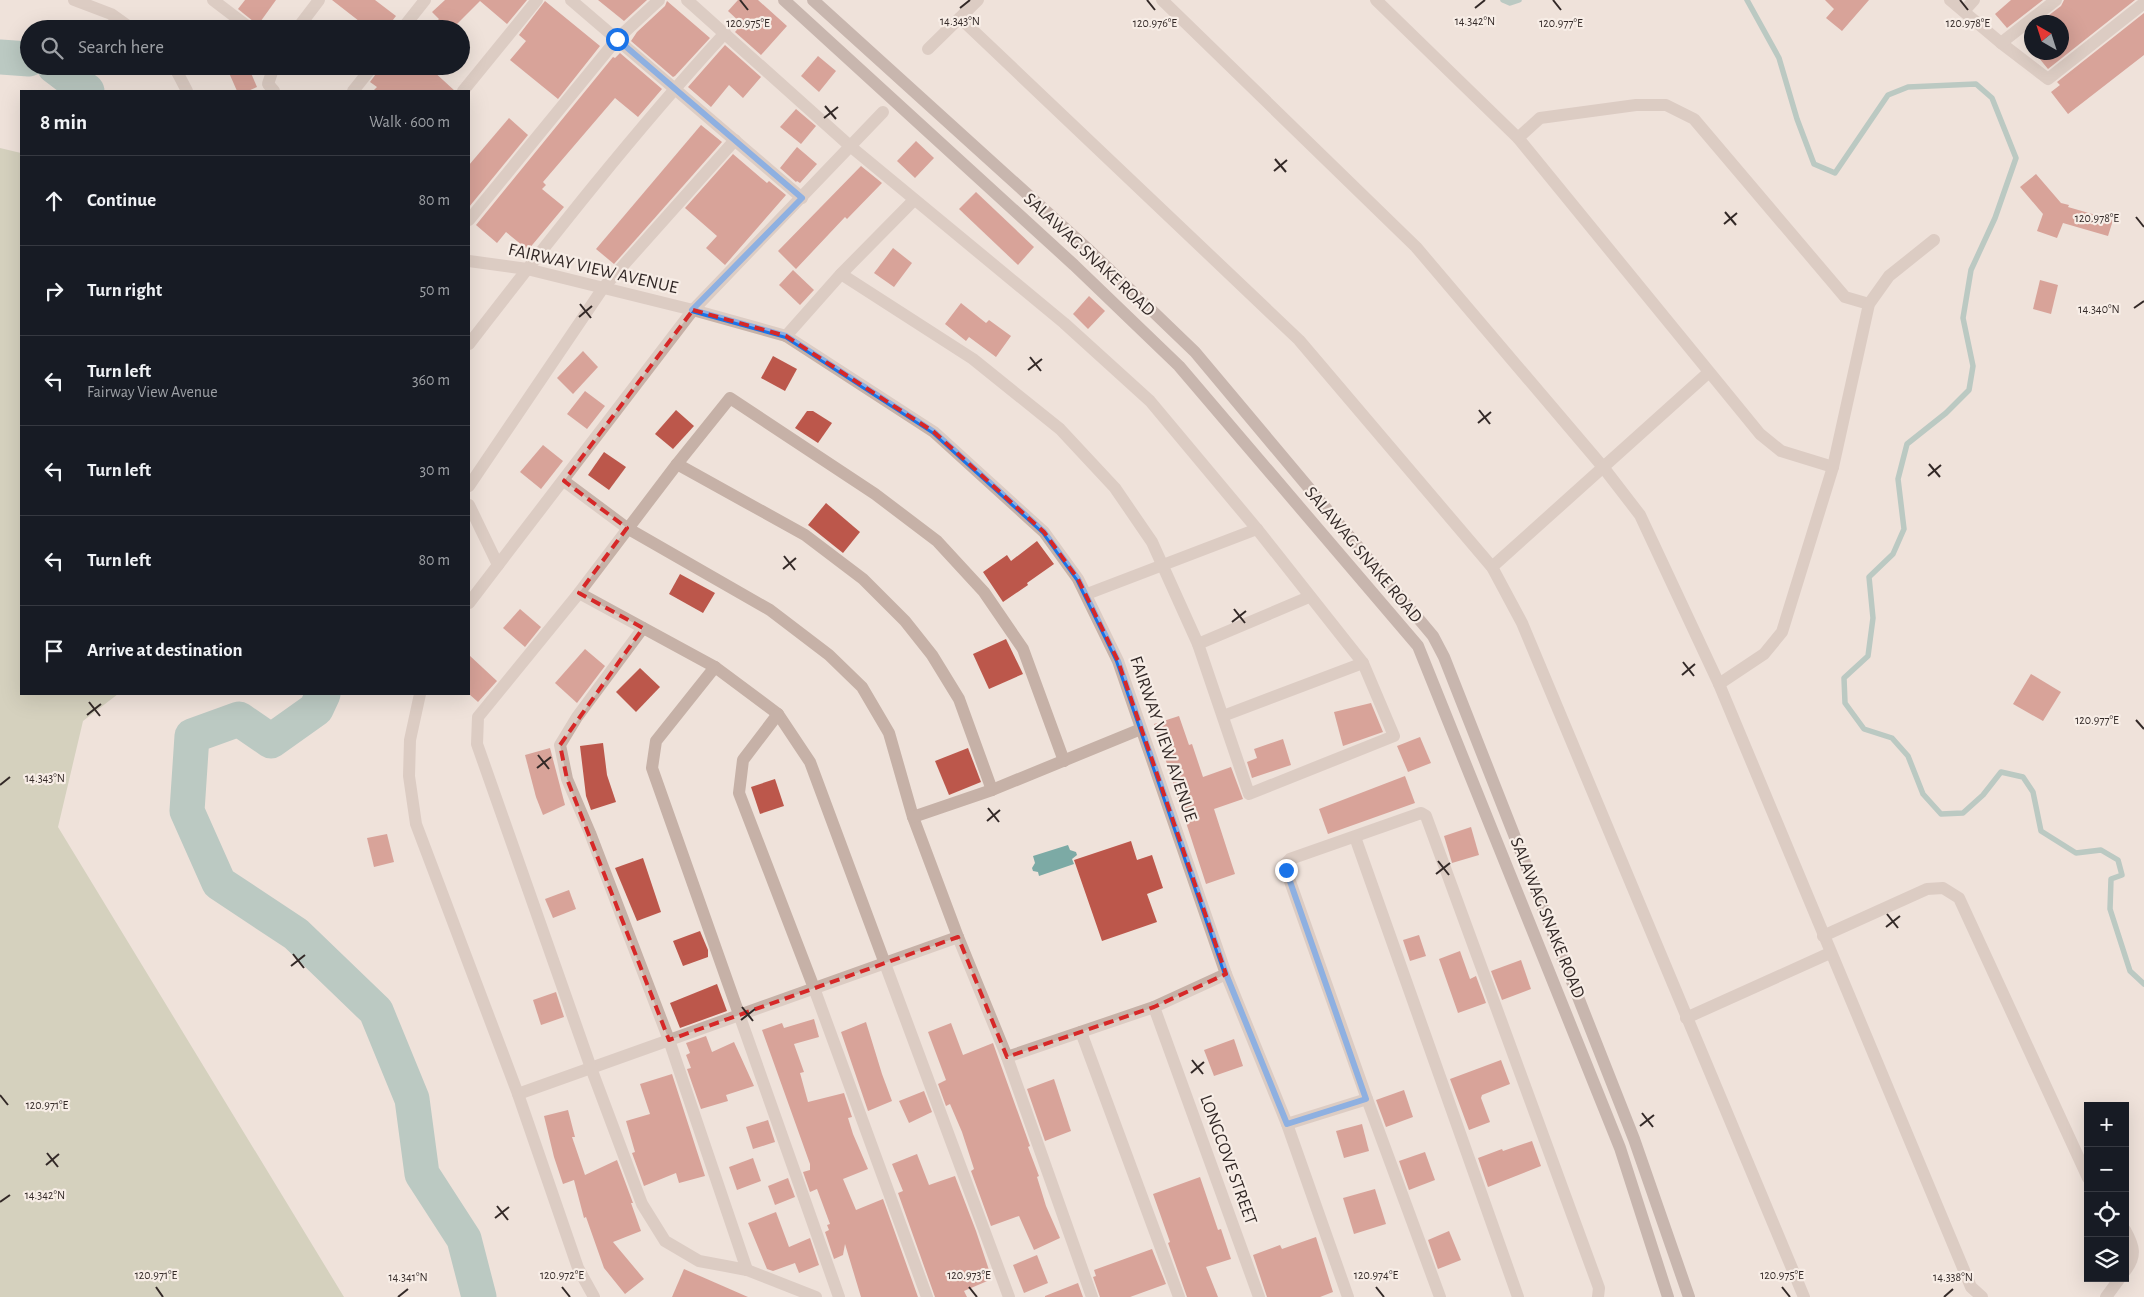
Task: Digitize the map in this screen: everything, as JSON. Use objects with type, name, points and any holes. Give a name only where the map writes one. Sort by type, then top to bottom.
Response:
[{"type":"main road","name":"SALAWAG SNAKE ROAD","points":[[784,0],[1140,326],[1179,366],[1418,646],[1620,1148],[1668,1297]]},
{"type":"main road","name":"SALAWAG SNAKE ROAD","points":[[813,0],[1090,251],[1195,352],[1433,636],[1444,657],[1634,1140],[1689,1297]]},
{"type":"main road","points":[[1300,507],[1314,495]]},
{"type":"street","points":[[74,0],[111,14],[119,20]]},
{"type":"street","points":[[213,0],[239,20]]},
{"type":"street","points":[[304,20],[320,0]]},
{"type":"street","points":[[409,20],[425,0]]},
{"type":"street","points":[[464,90],[537,0]]},
{"type":"street","points":[[571,0],[802,198]]},
{"type":"street","points":[[470,219],[617,39],[659,0]]},
{"type":"street","points":[[687,0],[850,146],[1064,323],[1150,401],[1257,529],[1363,663],[1394,736],[1249,794],[1198,644],[1152,542],[1114,488],[1060,429],[973,359],[841,274]]},
{"type":"street","points":[[928,49],[978,0]]},
{"type":"street","points":[[1162,0],[1416,247],[1603,467],[1640,515],[1719,684],[1971,1287],[1982,1297]]},
{"type":"street","points":[[1376,0],[1518,138],[1708,373],[1760,434],[1781,451],[1833,467]]},
{"type":"street","points":[[1950,0],[2048,79],[2144,3]]},
{"type":"street","points":[[1964,12],[1974,0]]},
{"type":"street","points":[[2001,43],[2056,0]]},
{"type":"street","points":[[960,18],[1299,340],[1492,566],[1522,623],[1804,1297]]},
{"type":"street","points":[[470,343],[527,268],[674,88],[725,33]]},
{"type":"street","points":[[179,75],[186,90]]},
{"type":"street","points":[[271,75],[268,84],[273,90]]},
{"type":"street","points":[[354,90],[366,75]]},
{"type":"street","points":[[1518,138],[1540,118],[1636,104],[1666,105],[1694,119],[1845,297],[1869,304]]},
{"type":"street","points":[[470,602],[564,481],[692,310],[883,112]]},
{"type":"street","points":[[470,485],[603,288],[735,140]]},
{"type":"street","points":[[786,336],[841,274],[914,200]]},
{"type":"street","points":[[1719,684],[1764,654],[1782,632],[1833,467],[1869,304],[1889,276],[1934,240]]},
{"type":"street","name":"FAIRWAY VIEW AVENUE","points":[[470,261],[527,268],[786,336],[934,432],[1044,532],[1087,594],[1118,661],[1226,974],[1287,1124],[1348,1297]]},
{"type":"street","points":[[1492,566],[1708,373]]},
{"type":"street","points":[[816,1297],[747,1270],[700,1261],[665,1242],[642,1204],[590,1068],[477,744],[478,718],[579,593],[627,528],[730,398],[875,494],[937,541],[984,592],[1023,649],[1064,761]]},
{"type":"street","points":[[677,464],[805,535],[863,579],[905,620],[932,654],[959,699],[992,790]]},
{"type":"street","points":[[564,481],[627,528],[770,610],[829,655],[862,687],[889,733],[913,818],[958,937],[1007,1057],[1092,1297]]},
{"type":"street","points":[[470,507],[498,565]]},
{"type":"street","points":[[1087,594],[1257,529]]},
{"type":"street","points":[[579,593],[716,667],[778,714],[810,762],[1009,1297]]},
{"type":"street","points":[[1198,644],[1309,597]]},
{"type":"street","points":[[643,628],[577,716],[560,745],[567,779],[669,1040],[747,1270]]},
{"type":"street","points":[[1223,716],[1363,663]]},
{"type":"street","points":[[716,667],[656,741],[652,768],[839,1297]]},
{"type":"street","points":[[420,695],[410,740],[408,776],[416,824],[518,1094],[578,1268],[594,1297]]},
{"type":"street","points":[[778,714],[743,760],[739,793],[814,988],[927,1297]]},
{"type":"street","points":[[913,818],[992,790],[1141,729]]},
{"type":"street","points":[[1440,1297],[1366,1099],[1285,864],[1290,859],[1421,813],[1426,816],[1599,1288],[1598,1297]]},
{"type":"street","points":[[1355,837],[1518,1297]]},
{"type":"street","points":[[1823,936],[1927,890],[1942,888],[1959,898],[2084,1169]]},
{"type":"street","points":[[518,1094],[958,937]]},
{"type":"street","points":[[1686,1018],[1830,953]]},
{"type":"street","points":[[1007,1057],[1154,1007],[1226,974]]},
{"type":"street","name":"LONGCOVE STREET","points":[[1154,1007],[1258,1297]]},
{"type":"street","points":[[1081,1032],[1179,1297]]},
{"type":"street","points":[[1287,1124],[1366,1099]]},
{"type":"street","points":[[2129,1237],[2133,1244],[2132,1262],[2129,1266]]},
{"type":"street","points":[[2106,1297],[2117,1282]]},
{"type":"highlighted area","points":[[693,310],[786,336],[934,432],[1044,532],[1078,579],[1118,661],[1226,974],[1154,1007],[1007,1057],[958,937],[669,1040],[567,779],[560,745],[643,628],[579,593],[627,528],[564,481]]},
{"type":"green space","points":[[0,148],[20,153],[20,695],[117,695],[83,721],[58,827],[344,1297],[0,1297]]},
{"type":"water","points":[[1068,845],[1070,850],[1076,852],[1077,855],[1072,859],[1074,864],[1039,876],[1038,872],[1033,871],[1032,868],[1035,863],[1033,856]]},
{"type":"building","points":[[245,0],[276,0],[262,20],[252,20],[238,9]]},
{"type":"building","points":[[332,0],[375,0],[396,16],[393,20],[358,20]]},
{"type":"building","points":[[445,0],[527,0],[507,24],[480,1],[461,20],[438,20],[432,12]]},
{"type":"building","points":[[598,0],[647,0],[624,21]]},
{"type":"building","points":[[738,0],[758,0],[787,26],[761,55],[735,32],[742,24],[728,11]]},
{"type":"building","points":[[1825,0],[1869,0],[1842,31],[1826,18],[1834,9]]},
{"type":"building","points":[[2011,0],[2043,0],[2007,28],[1995,14]]},
{"type":"building","points":[[2064,0],[2135,0],[2069,52],[2069,15],[2049,15],[2061,6]]},
{"type":"building","points":[[545,1],[600,46],[558,99],[510,60],[526,41],[519,35]]},
{"type":"building","points":[[667,1],[710,38],[673,77],[631,41],[637,32],[665,6]]},
{"type":"building","points":[[2144,13],[2144,55],[2068,114],[2051,92],[2060,85],[2057,82]]},
{"type":"building","points":[[725,45],[761,77],[743,98],[729,85],[711,107],[688,87]]},
{"type":"building","points":[[620,53],[662,89],[638,117],[615,98],[543,182],[546,185],[542,189],[564,207],[528,250],[506,232],[497,243],[476,225],[613,57],[615,58]]},
{"type":"building","points":[[818,56],[836,71],[819,92],[801,76]]},
{"type":"building","points":[[2041,60],[2059,60],[2048,69]]},
{"type":"building","points":[[230,75],[252,75],[257,87],[250,90],[237,90]]},
{"type":"building","points":[[375,75],[437,75],[454,90],[374,90],[377,87],[370,82]]},
{"type":"building","points":[[796,109],[816,126],[801,144],[780,127]]},
{"type":"building","points":[[509,118],[528,135],[470,206],[470,164]]},
{"type":"building","points":[[701,125],[722,142],[614,264],[596,249]]},
{"type":"building","points":[[916,141],[934,158],[915,178],[897,161]]},
{"type":"building","points":[[797,147],[817,164],[800,183],[796,182],[780,168]]},
{"type":"building","points":[[733,154],[767,183],[769,181],[786,195],[725,265],[706,248],[717,236],[685,208]]},
{"type":"building","points":[[861,166],[882,183],[847,219],[845,217],[796,269],[778,251]]},
{"type":"building","points":[[2036,174],[2061,203],[2069,205],[2068,207],[2113,220],[2108,236],[2063,223],[2057,238],[2037,231],[2043,214],[2020,187]]},
{"type":"building","points":[[976,192],[1034,247],[1018,265],[959,209]]},
{"type":"building","points":[[893,248],[912,263],[894,287],[874,273]]},
{"type":"building","points":[[793,270],[814,290],[800,305],[779,285]]},
{"type":"building","points":[[2040,280],[2058,285],[2051,314],[2033,309]]},
{"type":"building","points":[[1089,296],[1105,311],[1088,329],[1073,314]]},
{"type":"building","points":[[961,303],[986,323],[989,320],[1011,336],[996,357],[969,337],[966,341],[945,324]]},
{"type":"building","points":[[583,351],[598,367],[573,394],[557,378]]},
{"type":"building","points":[[773,356],[797,369],[785,391],[761,378]]},
{"type":"building","points":[[585,391],[605,406],[587,429],[567,414]]},
{"type":"building","points":[[676,410],[694,426],[673,449],[655,434]]},
{"type":"building","points":[[807,411],[813,411],[832,423],[818,443],[795,428]]},
{"type":"building","points":[[543,445],[563,461],[541,489],[520,472]]},
{"type":"building","points":[[604,452],[626,467],[609,490],[588,475]]},
{"type":"building","points":[[826,503],[860,532],[843,553],[808,525]]},
{"type":"building","points":[[1037,541],[1054,564],[1003,602],[983,572],[1007,555],[1011,561]]},
{"type":"building","points":[[680,574],[715,593],[703,613],[669,594]]},
{"type":"building","points":[[520,609],[541,627],[525,647],[503,628]]},
{"type":"building","points":[[1006,639],[1023,674],[989,689],[973,654]]},
{"type":"building","points":[[585,649],[605,666],[577,703],[555,683]]},
{"type":"building","points":[[470,656],[497,681],[478,702],[470,695]]},
{"type":"building","points":[[640,668],[660,687],[636,712],[616,692]]},
{"type":"building","points":[[2031,674],[2061,692],[2043,721],[2013,704]]},
{"type":"building","points":[[1371,703],[1383,732],[1343,746],[1334,712]]},
{"type":"building","points":[[1179,716],[1189,745],[1192,744],[1203,777],[1231,767],[1243,799],[1214,809],[1235,874],[1206,884],[1154,724]]},
{"type":"building","points":[[1420,737],[1431,763],[1408,772],[1397,746]]},
{"type":"building","points":[[1283,739],[1291,765],[1252,778],[1247,762],[1257,758],[1254,749]]},
{"type":"building","points":[[603,743],[607,775],[616,802],[591,810],[586,796],[580,746]]},
{"type":"building","points":[[550,748],[565,805],[543,815],[536,797],[525,755]]},
{"type":"building","points":[[968,748],[981,782],[949,795],[935,761]]},
{"type":"building","points":[[1405,776],[1415,803],[1328,834],[1319,809]]},
{"type":"building","points":[[775,779],[784,806],[760,814],[751,787]]},
{"type":"building","points":[[1471,827],[1479,855],[1452,863],[1444,836]]},
{"type":"building","points":[[387,834],[394,862],[374,867],[367,838]]},
{"type":"building","points":[[1131,841],[1137,860],[1152,855],[1163,888],[1147,894],[1157,922],[1102,941],[1074,860]]},
{"type":"building","points":[[643,858],[661,912],[637,921],[615,868]]},
{"type":"building","points":[[569,890],[576,909],[553,918],[545,899]]},
{"type":"building","points":[[700,931],[708,950],[708,957],[683,966],[673,941]]},
{"type":"building","points":[[1419,935],[1426,956],[1410,961],[1403,940]]},
{"type":"building","points":[[1460,951],[1470,979],[1476,976],[1486,1003],[1458,1013],[1439,959]]},
{"type":"building","points":[[1521,960],[1531,989],[1502,1000],[1491,971]]},
{"type":"building","points":[[717,984],[727,1011],[680,1028],[670,1003]]},
{"type":"building","points":[[556,992],[564,1017],[541,1025],[533,1000]]},
{"type":"building","points":[[814,1019],[819,1037],[794,1044],[804,1072],[800,1073],[808,1102],[844,1093],[852,1117],[848,1118],[853,1134],[868,1169],[843,1179],[856,1210],[883,1199],[918,1297],[861,1297],[845,1244],[843,1255],[834,1259],[825,1232],[829,1230],[827,1225],[830,1224],[817,1189],[810,1192],[803,1172],[810,1170],[810,1164],[762,1030],[782,1023],[784,1028]]},
{"type":"building","points":[[866,1022],[892,1101],[868,1111],[841,1032]]},
{"type":"building","points":[[951,1023],[963,1055],[993,1043],[1030,1146],[1028,1147],[1039,1176],[1037,1177],[1046,1206],[1060,1238],[1034,1250],[1019,1216],[991,1226],[971,1171],[974,1169],[962,1132],[950,1104],[946,1106],[938,1084],[946,1080],[928,1032]]},
{"type":"building","points":[[706,1036],[712,1052],[734,1042],[754,1086],[726,1095],[728,1101],[701,1109],[687,1069],[691,1068],[686,1055],[690,1053],[686,1043]]},
{"type":"building","points":[[1234,1039],[1243,1066],[1214,1076],[1204,1050]]},
{"type":"building","points":[[1501,1060],[1510,1084],[1482,1095],[1481,1098],[1490,1122],[1469,1130],[1450,1079]]},
{"type":"building","points":[[672,1074],[705,1176],[679,1183],[676,1173],[644,1186],[632,1153],[635,1152],[626,1121],[650,1114],[640,1084]]},
{"type":"building","points":[[1054,1079],[1071,1131],[1045,1141],[1027,1089]]},
{"type":"building","points":[[1404,1090],[1413,1117],[1386,1127],[1376,1100]]},
{"type":"building","points":[[924,1091],[932,1112],[909,1123],[899,1101]]},
{"type":"building","points":[[568,1110],[575,1137],[572,1137],[585,1175],[617,1160],[633,1203],[631,1203],[641,1231],[613,1242],[644,1279],[625,1294],[604,1268],[586,1217],[584,1218],[574,1180],[563,1184],[554,1157],[544,1116]]},
{"type":"building","points":[[768,1120],[775,1142],[753,1149],[746,1127]]},
{"type":"building","points":[[1362,1124],[1369,1151],[1344,1158],[1336,1131]]},
{"type":"building","points":[[1532,1141],[1541,1166],[1488,1187],[1478,1158]]},
{"type":"building","points":[[1425,1152],[1435,1180],[1409,1190],[1399,1161]]},
{"type":"building","points":[[917,1154],[929,1185],[955,1176],[976,1231],[992,1279],[964,1291],[967,1297],[935,1297],[898,1193],[903,1191],[892,1164]]},
{"type":"building","points":[[753,1158],[761,1181],[737,1190],[729,1167]]},
{"type":"building","points":[[1200,1177],[1218,1230],[1221,1229],[1231,1259],[1206,1267],[1218,1297],[1187,1297],[1153,1194]]},
{"type":"building","points":[[788,1178],[795,1197],[775,1205],[768,1186]]},
{"type":"building","points":[[1375,1189],[1386,1224],[1354,1234],[1343,1198]]},
{"type":"building","points":[[776,1212],[789,1247],[810,1238],[819,1265],[799,1273],[795,1263],[773,1271],[767,1269],[748,1223]]},
{"type":"building","points":[[1449,1231],[1461,1260],[1438,1269],[1428,1240]]},
{"type":"building","points":[[1316,1237],[1333,1292],[1320,1297],[1267,1297],[1253,1255],[1280,1245],[1282,1249]]},
{"type":"building","points":[[1152,1249],[1166,1284],[1130,1297],[1100,1297],[1093,1277],[1096,1276],[1094,1270]]},
{"type":"building","points":[[1037,1255],[1048,1283],[1024,1293],[1013,1265]]},
{"type":"building","points":[[684,1269],[748,1297],[672,1297]]},
{"type":"building","points":[[1078,1283],[1083,1297],[1045,1297],[1045,1296]]},
{"type":"waterway","points":[[1503,0],[1510,3],[1519,0]]},
{"type":"waterway","points":[[1747,0],[1779,58],[1797,119],[1814,164],[1835,173],[1888,95],[1908,87],[1976,84],[1992,98],[2016,158],[1995,218],[1971,270],[1963,318],[1973,366],[1969,390],[1946,413],[1907,444],[1898,479],[1904,529],[1893,554],[1869,577],[1873,618],[1868,656],[1844,678],[1845,703],[1864,729],[1892,738],[1908,756],[1923,794],[1941,814],[1963,813],[1983,795],[2001,772],[2023,777],[2033,792],[2041,831],[2076,853],[2101,850],[2118,860],[2122,875],[2111,879],[2110,909],[2130,971],[2144,984]]},
{"type":"waterway","points":[[0,57],[20,58]]},
{"type":"waterway","points":[[66,75],[86,90]]},
{"type":"waterway","points":[[323,695],[316,709],[271,741],[239,719],[192,736],[187,811],[219,883],[296,934],[376,1011],[412,1099],[422,1174],[464,1239],[479,1297]]},
{"type":"route","points":[[617,39],[802,198],[692,310],[786,336],[934,432],[1044,532],[1078,579],[1087,594],[1118,661],[1226,974],[1287,1124],[1366,1099],[1286,870]]}]
